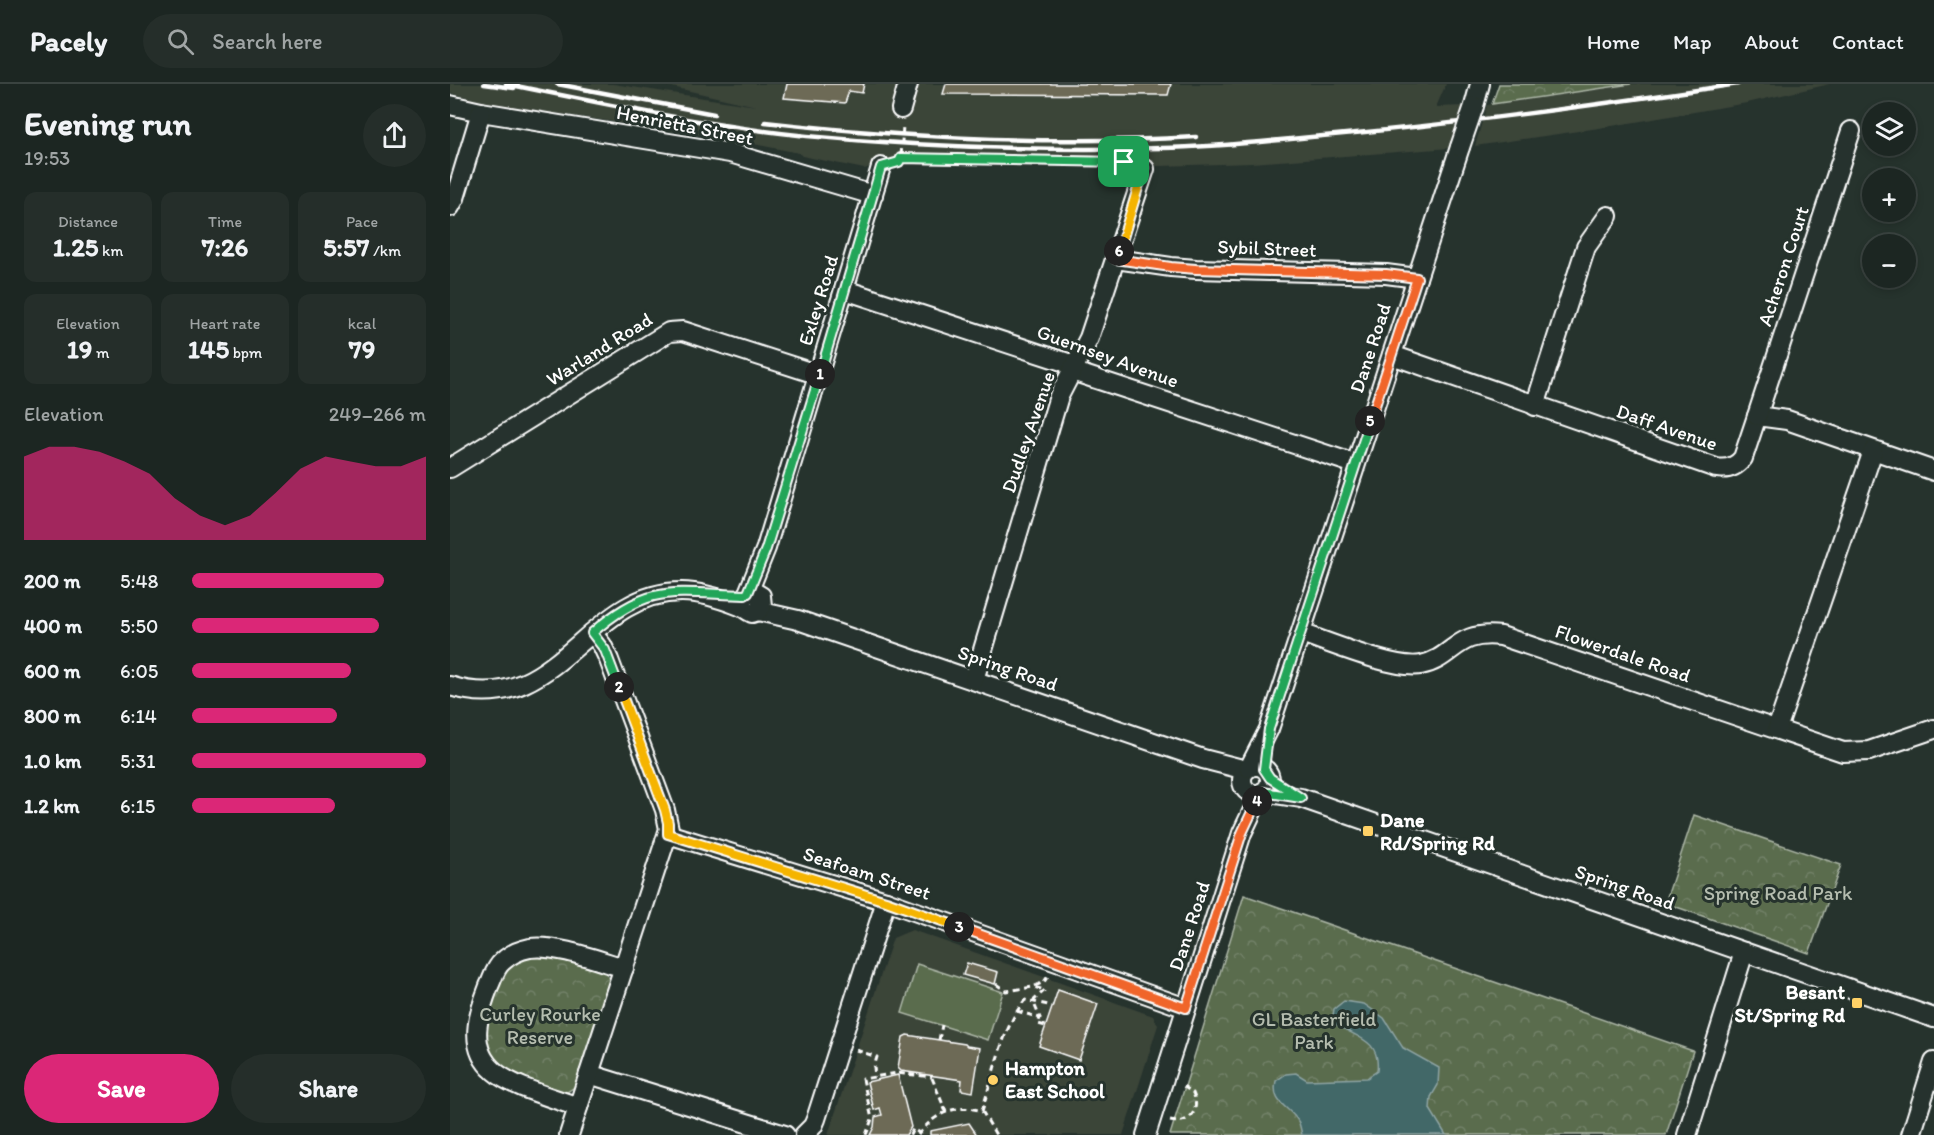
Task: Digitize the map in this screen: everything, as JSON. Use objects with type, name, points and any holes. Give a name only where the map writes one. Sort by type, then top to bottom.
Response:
[{"type":"street","points":[[901,109],[908,84]]},
{"type":"street","name":"Dane Road","points":[[1146,1135],[1242,833],[1246,803],[1269,729],[1480,84]]},
{"type":"street","name":"Henrietta Street","points":[[450,105],[730,153],[873,195]]},
{"type":"street","points":[[450,207],[455,198],[481,112]]},
{"type":"street","name":"Acheron Court","points":[[1757,416],[1851,131]]},
{"type":"street","name":"Exley Road","points":[[753,600],[766,549],[881,167]]},
{"type":"street","name":"Dudley Avenue","points":[[974,680],[1059,396],[1084,352],[1144,168]]},
{"type":"street","points":[[1534,406],[1586,247],[1608,216]]},
{"type":"street","name":"Sybil Street","points":[[1116,259],[1171,267],[1386,274],[1417,278]]},
{"type":"street","name":"Guernsey Avenue","points":[[844,290],[1065,362],[1082,374],[1355,464]]},
{"type":"street","name":"Warland Road","points":[[450,468],[669,332],[683,331],[819,375]]},
{"type":"street","name":"Daff Avenue","points":[[1392,355],[1721,469],[1734,466],[1743,458],[1757,416]]},
{"type":"street","points":[[1757,416],[1787,420],[1934,471]]},
{"type":"street","points":[[1777,729],[1873,451]]},
{"type":"street","points":[[450,686],[470,691],[488,691],[519,685],[555,666],[617,612],[643,599],[670,592],[753,600]]},
{"type":"street","name":"Spring Road","points":[[753,600],[798,620],[1203,759],[1301,798],[1934,1018]]},
{"type":"street","points":[[569,1135],[668,834],[665,810],[605,650],[592,633]]},
{"type":"street","name":"Flowerdale Road","points":[[1301,633],[1383,660],[1412,666],[1429,663],[1467,638],[1486,634],[1501,636],[1833,750],[1853,753],[1869,751],[1934,729]]},
{"type":"street","name":"Seafoam Street","points":[[668,834],[886,901],[1186,1008]]},
{"type":"street","points":[[804,1135],[816,1119],[886,901]]},
{"type":"street","points":[[578,1107],[510,1081],[493,1070],[482,1056],[477,1041],[478,1024],[484,1001],[500,963],[514,954],[532,948],[556,950],[624,968]]},
{"type":"street","points":[[1687,1135],[1744,952]]},
{"type":"street","points":[[1911,1135],[1934,1062]]},
{"type":"street","points":[[589,1074],[785,1135]]},
{"type":"path","points":[[881,167],[899,162],[901,158],[904,113],[901,109]]},
{"type":"path","points":[[901,158],[1124,162],[1144,168]]},
{"type":"path","points":[[996,984],[1006,991],[1033,987],[1045,990],[1033,1001]]},
{"type":"path","points":[[982,1111],[1008,1028],[1017,1011],[1025,1000],[1053,1006]]},
{"type":"path","points":[[1033,1001],[1040,1018],[1038,1024],[1046,1026]]},
{"type":"path","points":[[1017,1011],[1040,1018]]},
{"type":"path","points":[[939,1040],[942,1025]]},
{"type":"path","points":[[855,1049],[878,1057],[874,1067],[875,1077]]},
{"type":"path","points":[[866,1135],[872,1119],[863,1079],[897,1073],[931,1076],[946,1112]]},
{"type":"path","points":[[1170,1121],[1186,1120],[1197,1106],[1193,1093],[1182,1086]]},
{"type":"path","points":[[910,1135],[913,1129],[918,1134],[933,1118],[946,1112],[969,1107],[982,1111],[996,1135]]},
{"type":"shaded area","points":[[450,84],[613,84],[756,106],[659,84],[1446,84],[1436,107],[1464,106],[1450,148],[1252,163],[1161,166],[903,161],[899,158],[864,169],[723,138],[493,104],[450,93]]},
{"type":"shaded area","points":[[1631,84],[1830,84],[1747,103],[1475,146],[1487,105]]},
{"type":"shaded area","name":"Hampton East School","points":[[912,930],[1153,1016],[1158,1025],[1123,1135],[828,1135],[893,938]]},
{"type":"green space","points":[[1499,84],[1631,84],[1492,104]]},
{"type":"green space","name":"Spring Road Park","points":[[1694,815],[1841,865],[1809,953],[1665,903]]},
{"type":"green space","name":"GL Basterfield Park","points":[[1244,895],[1693,1051],[1666,1135],[1170,1135]]},
{"type":"green space","name":"Curley Rourke Reserve","points":[[548,955],[605,971],[610,981],[576,1086],[567,1092],[534,1084],[510,1072],[492,1058],[485,1041],[490,1004],[506,969],[512,963],[529,956]]},
{"type":"green space","points":[[917,964],[1003,992],[988,1040],[902,1013]]},
{"type":"water","points":[[1344,1001],[1364,1004],[1384,1018],[1403,1048],[1439,1068],[1438,1085],[1431,1097],[1430,1109],[1446,1135],[1302,1135],[1298,1121],[1278,1100],[1275,1089],[1276,1081],[1286,1074],[1296,1073],[1307,1080],[1367,1078],[1377,1071],[1377,1060],[1371,1045],[1332,1022],[1334,1009]]},
{"type":"building","points":[[787,84],[864,84],[862,93],[849,91],[845,103],[784,98]]},
{"type":"building","points":[[946,84],[1171,84],[1168,95],[943,94]]},
{"type":"building","points":[[967,963],[998,972],[995,984],[963,975]]},
{"type":"building","points":[[1058,990],[1098,1004],[1079,1060],[1039,1046]]},
{"type":"building","points":[[907,1035],[980,1048],[973,1092],[961,1090],[962,1080],[901,1071],[898,1068],[903,1037]]},
{"type":"building","points":[[898,1075],[911,1127],[906,1135],[870,1135],[875,1117],[882,1115],[880,1108],[874,1110],[867,1082]]},
{"type":"building","points":[[969,1123],[977,1135],[930,1135],[930,1131]]},
{"type":"railway","points":[[484,84],[514,88]]},
{"type":"railway","points":[[506,84],[656,114],[769,132],[896,143],[1073,149],[1199,147],[1418,127],[1738,84]]},
{"type":"railway","points":[[557,84],[714,114]]},
{"type":"railway","points":[[765,122],[926,136],[1034,140],[1196,137]]},
{"type":"place","name":"Dane Rd/Spring Rd","points":[[1368,831]]},
{"type":"place","name":"Besant St/Spring Rd","points":[[1857,1003]]},
{"type":"place","name":"Hampton East School","points":[[993,1080]]},
{"type":"route","points":[[901,158],[1124,162],[1144,168],[1116,259],[1196,269],[1386,274],[1417,278],[1269,729],[1264,769],[1270,778],[1301,798],[1261,793],[1242,833],[1186,1008],[886,901],[668,834],[665,810],[605,650],[592,633],[626,606],[649,597],[670,592],[745,595],[748,593],[766,549],[881,167],[899,162],[901,158]]}]
